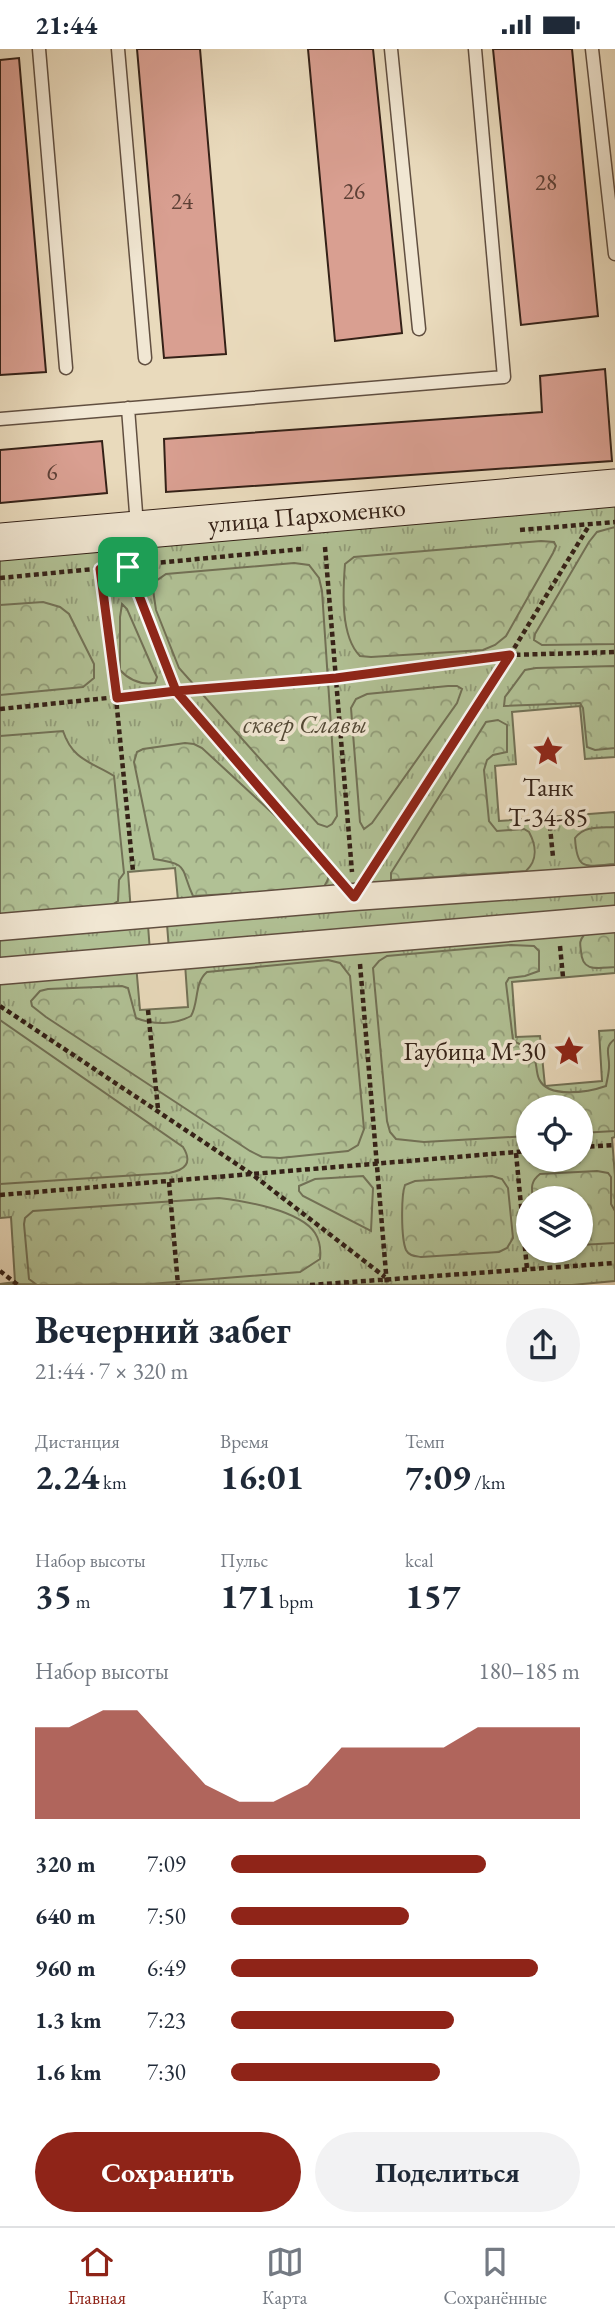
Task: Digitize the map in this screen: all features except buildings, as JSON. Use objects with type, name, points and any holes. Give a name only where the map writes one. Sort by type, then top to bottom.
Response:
[{"type":"street","name":"улица Пархоменко","points":[[0,542],[615,488]]},
{"type":"street","points":[[0,927],[354,897],[615,879]]},
{"type":"street","points":[[0,971],[615,919]]},
{"type":"lane","points":[[39,49],[66,368]]},
{"type":"lane","points":[[118,49],[145,358]]},
{"type":"lane","points":[[391,49],[419,329]]},
{"type":"lane","points":[[0,419],[504,377],[475,49]]},
{"type":"lane","points":[[592,49],[615,254]]},
{"type":"lane","points":[[128,408],[137,530]]},
{"type":"path","points":[[506,531],[615,522]]},
{"type":"path","points":[[128,567],[176,691],[354,897],[510,655],[590,524]]},
{"type":"path","points":[[0,578],[325,547]]},
{"type":"path","points":[[100,569],[117,698],[134,871]]},
{"type":"path","points":[[0,709],[336,678],[510,655],[615,652]]},
{"type":"path","points":[[0,1006],[253,1175],[386,1278]]},
{"type":"path","points":[[149,1010],[158,1110]]},
{"type":"path","points":[[593,1146],[615,1145]]},
{"type":"path","points":[[0,1195],[516,1153]]},
{"type":"path","points":[[518,1172],[527,1269]]},
{"type":"path","points":[[169,1182],[178,1285]]},
{"type":"path","points":[[310,1285],[615,1263]]},
{"type":"path","points":[[0,1271],[18,1285]]},
{"type":"green space","name":"сквер Славы","points":[[615,501],[615,757],[585,759],[580,706],[512,712],[516,764],[495,766],[499,821],[615,812],[615,973],[512,982],[516,1037],[540,1036],[545,1086],[602,1081],[599,1031],[615,1030],[615,1137],[612,1138],[615,1176],[615,1281],[572,1285],[0,1284],[15,1282],[11,1217],[0,1218],[0,557]],"holes":[[[175,868],[180,922],[167,924],[169,950],[184,949],[188,1007],[140,1010],[135,953],[150,952],[148,925],[132,926],[128,872]]]},
{"type":"green space","points":[[615,527],[615,644],[542,645],[534,640],[589,542],[597,532]]},
{"type":"green space","points":[[554,542],[556,546],[553,553],[506,636],[495,645],[483,650],[371,657],[360,656],[354,647],[346,625],[344,599],[345,564],[354,557]]},
{"type":"green space","points":[[294,563],[309,565],[319,578],[322,591],[337,816],[327,827],[318,824],[179,668],[156,610],[153,590],[156,581],[166,574]]},
{"type":"green space","points":[[43,602],[60,607],[69,614],[94,664],[94,678],[83,687],[0,695],[0,605]]},
{"type":"green space","points":[[122,604],[127,609],[157,677],[155,683],[136,681],[120,670]]},
{"type":"green space","points":[[615,666],[615,748],[595,750],[587,747],[583,708],[580,703],[504,706],[505,697],[525,670]]},
{"type":"green space","points":[[448,686],[462,689],[457,703],[372,823],[364,829],[360,822],[351,708],[356,699],[367,694]]},
{"type":"green space","points":[[498,720],[507,725],[507,752],[493,755],[487,760],[484,770],[489,821],[497,831],[524,829],[529,832],[535,852],[530,867],[526,871],[391,880],[391,873],[486,722]]},
{"type":"green space","points":[[63,731],[78,755],[114,776],[124,873],[119,880],[118,901],[109,907],[0,916],[0,736]]},
{"type":"green space","points":[[185,743],[202,748],[321,858],[329,873],[322,889],[193,896],[179,866],[154,859],[134,762],[137,752],[143,749]]},
{"type":"green space","points":[[615,827],[615,864],[590,866],[581,862],[575,838],[594,828]]},
{"type":"green space","points":[[615,929],[615,967],[592,968],[584,963],[580,944],[582,937]]},
{"type":"green space","points":[[511,945],[534,946],[539,951],[539,971],[509,978],[506,983],[513,1040],[533,1055],[539,1079],[544,1085],[560,1092],[570,1092],[606,1086],[609,1069],[608,1048],[615,1039],[615,1131],[593,1132],[593,1095],[516,1095],[516,1137],[424,1142],[396,1139],[390,1132],[387,1121],[373,968],[387,956]]},
{"type":"green space","points":[[328,960],[340,963],[350,976],[364,1129],[358,1145],[348,1151],[280,1158],[262,1157],[46,1017],[32,1006],[31,1001],[40,991],[48,989],[122,986],[128,988],[136,1018],[157,1023],[171,1022],[191,1016],[198,987],[207,972]]},
{"type":"green space","points":[[0,1020],[183,1147],[187,1157],[186,1165],[169,1173],[0,1184]]},
{"type":"green space","points":[[608,1173],[611,1177],[615,1243],[593,1244],[593,1186],[532,1186],[540,1174]]},
{"type":"green space","points":[[363,1176],[373,1188],[371,1231],[303,1196],[299,1191],[299,1186],[315,1179]]},
{"type":"green space","points":[[492,1176],[502,1179],[508,1188],[513,1238],[507,1248],[499,1252],[421,1257],[407,1252],[402,1227],[405,1185],[415,1181]]},
{"type":"green space","points":[[219,1198],[271,1208],[297,1218],[315,1233],[320,1246],[320,1259],[300,1272],[150,1284],[37,1285],[29,1279],[24,1224],[25,1218],[33,1211]]},
{"type":"place","name":"Танк Т-34-85","points":[[548,751]]},
{"type":"place","name":"Гаубица М-30","points":[[569,1051]]},
{"type":"route","points":[[128,567],[100,569],[117,698],[176,691],[354,897],[510,655],[336,678],[176,691],[128,567]]}]
